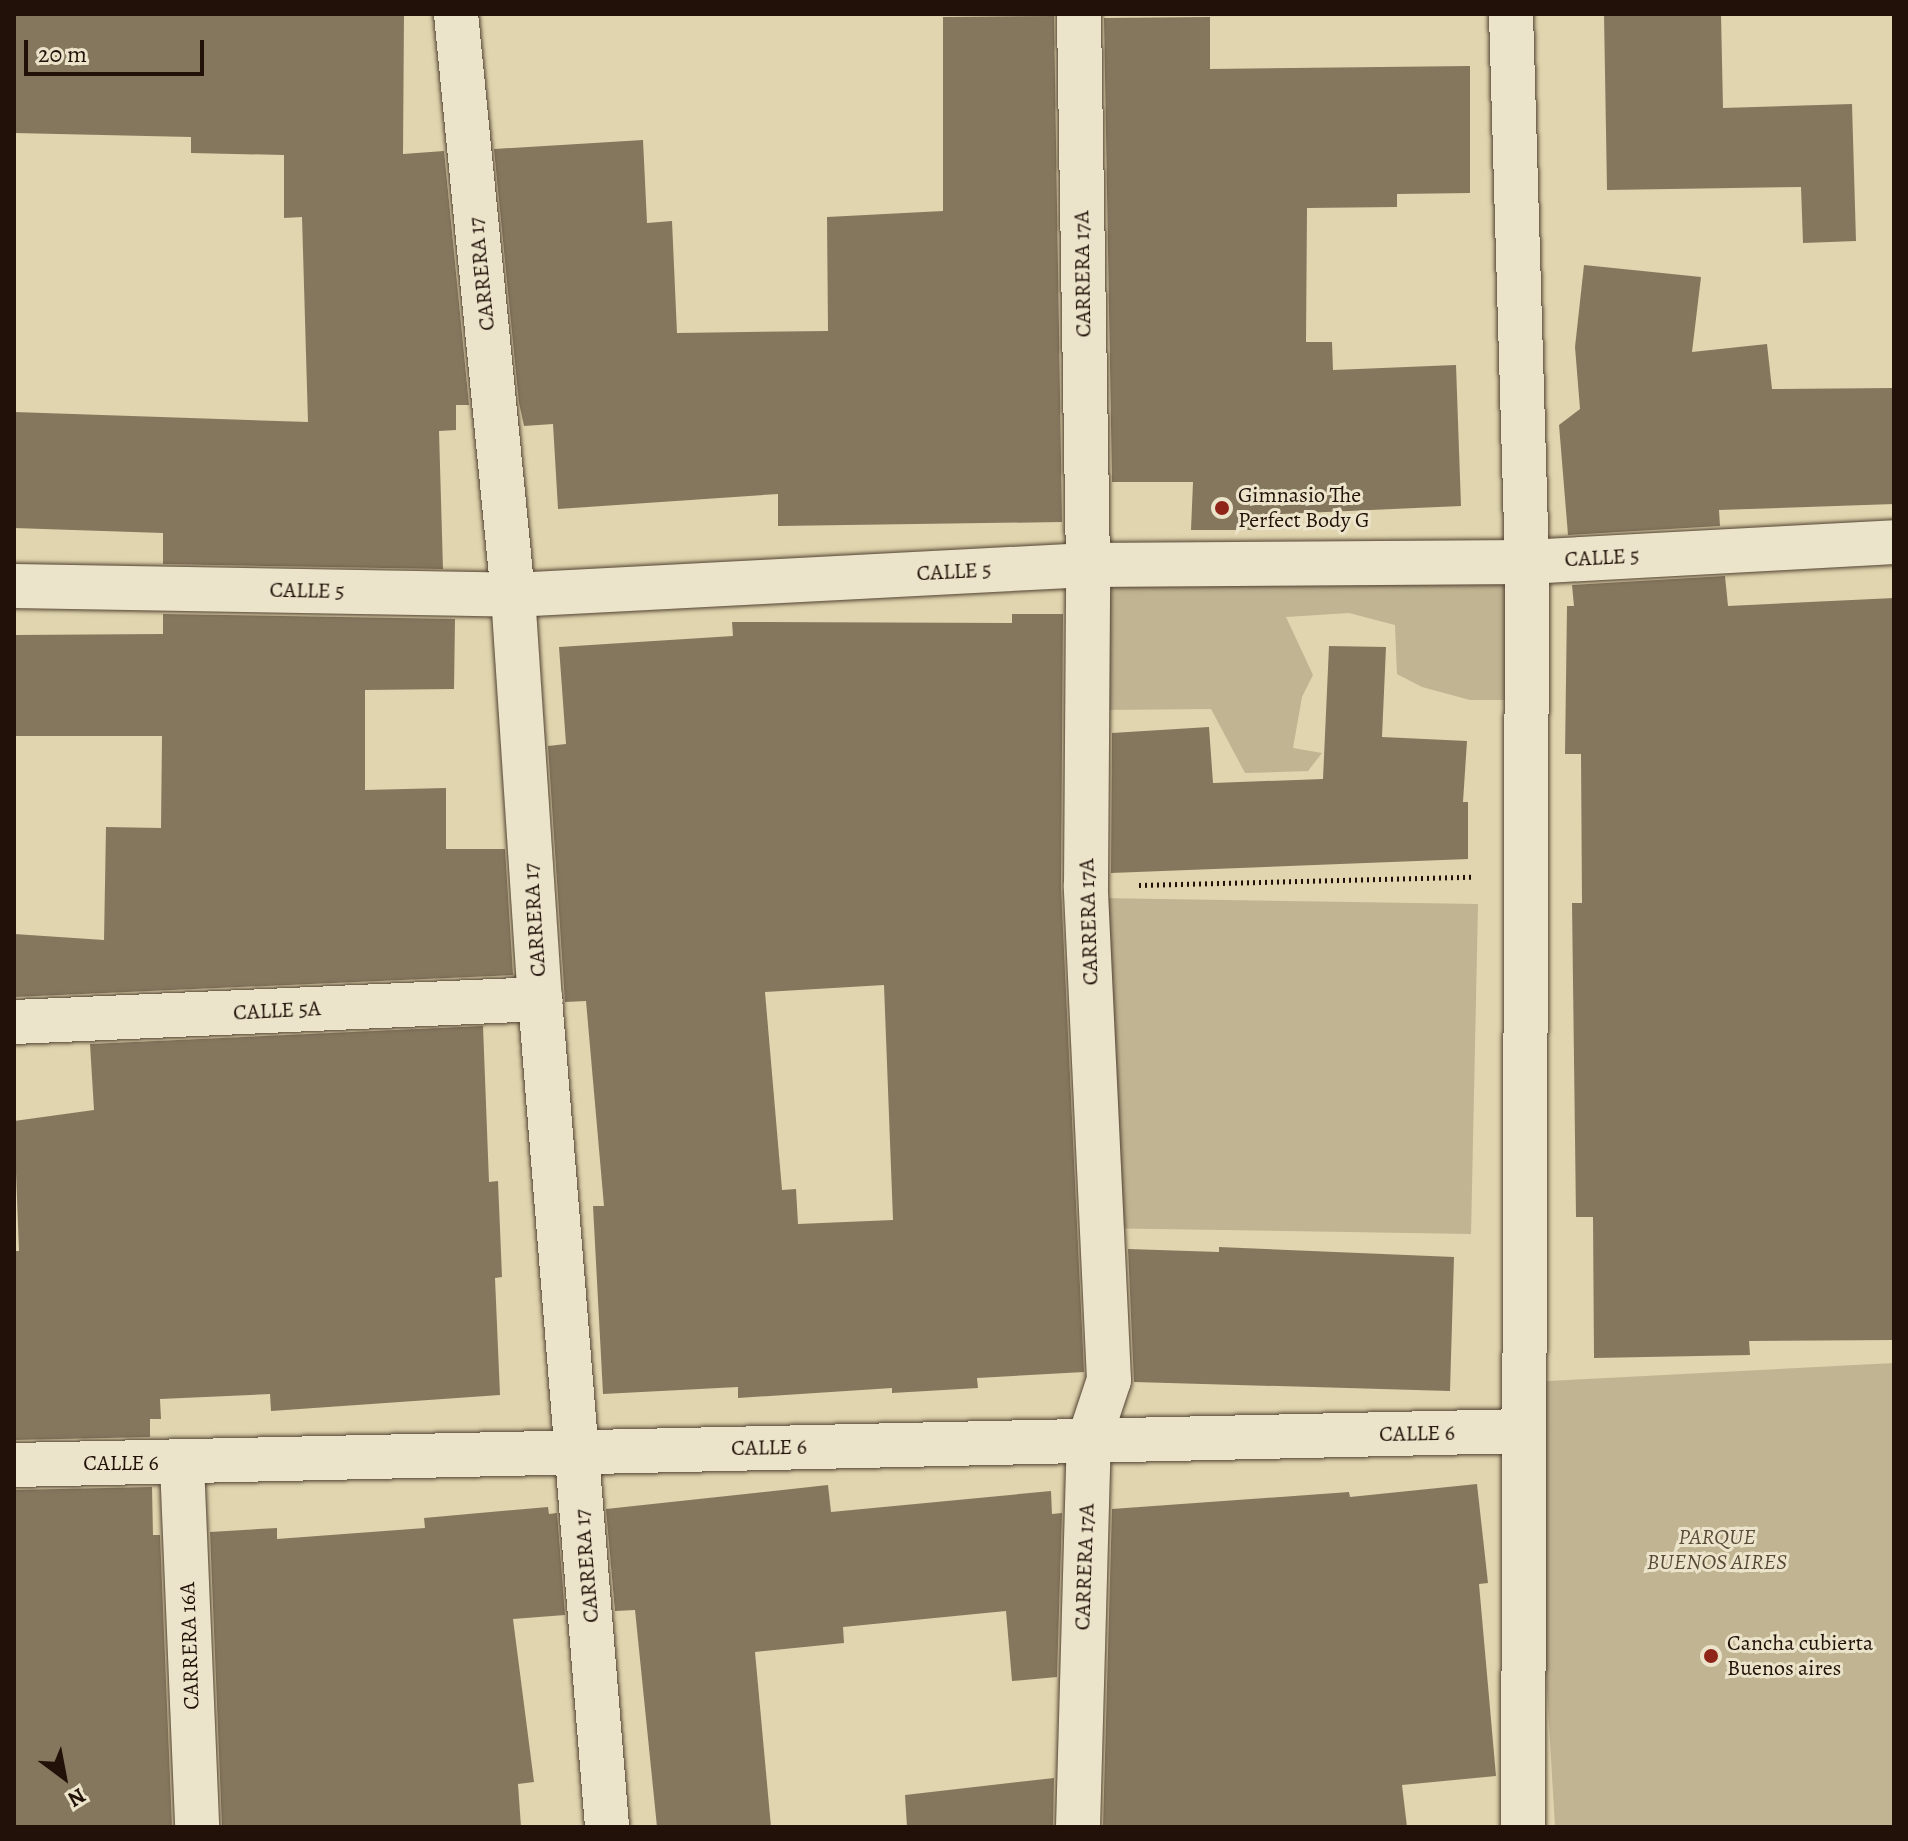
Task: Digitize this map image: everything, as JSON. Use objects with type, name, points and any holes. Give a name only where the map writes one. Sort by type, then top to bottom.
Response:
[{"type":"street","name":"CARRERA 17","points":[[456,14],[513,595],[540,999],[607,1827]]},
{"type":"street","name":"CARRERA 17A","points":[[1078,1827],[1089,1440],[1109,1380],[1086,886],[1088,565],[1079,14]]},
{"type":"street","points":[[1511,14],[1527,562],[1523,1827]]},
{"type":"street","name":"CALLE 5","points":[[14,586],[513,595],[1088,565],[1527,562],[1894,542]]},
{"type":"street","name":"CALLE 5A","points":[[14,1022],[540,999]]},
{"type":"street","name":"CALLE 6","points":[[14,1465],[182,1464],[1524,1431]]},
{"type":"street","name":"CARRERA 16A","points":[[182,1464],[197,1827]]},
{"type":"path","points":[[1086,886],[1525,876]]},
{"type":"green space","points":[[1506,579],[1506,700],[1470,700],[1422,687],[1397,674],[1395,625],[1349,613],[1286,617],[1313,675],[1302,697],[1293,748],[1322,753],[1308,771],[1245,773],[1211,709],[1101,710],[1101,583]]},
{"type":"green space","points":[[1096,898],[1478,904],[1471,1234],[1089,1228]]},
{"type":"green space","name":"PARQUE BUENOS AIRES","points":[[1894,1363],[1894,1827],[1555,1827],[1529,1382]]},
{"type":"building","points":[[14,14],[404,14],[403,154],[444,151],[469,405],[456,405],[456,430],[439,431],[443,569],[163,564],[163,533],[14,528],[14,412],[308,422],[302,217],[284,218],[284,155],[191,153],[191,137],[14,133]]},
{"type":"building","points":[[1604,14],[1721,14],[1723,108],[1852,104],[1856,241],[1803,243],[1801,187],[1607,190]]},
{"type":"building","points":[[1054,16],[1062,522],[778,526],[778,494],[558,509],[553,424],[524,426],[519,403],[494,149],[643,140],[647,223],[672,221],[677,333],[828,331],[827,217],[943,211],[943,17]]},
{"type":"building","points":[[1210,17],[1210,69],[1470,66],[1470,193],[1397,194],[1397,207],[1307,208],[1306,342],[1332,342],[1333,370],[1456,365],[1461,506],[1256,515],[1255,530],[1191,530],[1193,482],[1112,482],[1104,18]]},
{"type":"building","points":[[1584,265],[1701,277],[1692,352],[1767,344],[1772,389],[1894,388],[1894,504],[1719,510],[1720,526],[1568,535],[1559,425],[1580,409],[1575,347]]},
{"type":"building","points":[[1725,576],[1728,606],[1894,598],[1894,1340],[1749,1341],[1750,1355],[1594,1358],[1593,1217],[1576,1217],[1572,903],[1582,903],[1581,754],[1565,754],[1567,606],[1574,606],[1572,585]]},
{"type":"building","points":[[163,614],[455,619],[454,689],[365,690],[365,790],[446,788],[446,849],[505,849],[513,975],[14,997],[14,934],[104,940],[106,827],[161,828],[162,736],[14,736],[14,635],[163,634]]},
{"type":"building","points":[[1012,614],[1063,614],[1061,887],[1084,1372],[977,1378],[978,1388],[892,1393],[892,1388],[738,1398],[738,1387],[603,1394],[593,1206],[604,1206],[586,1001],[565,1002],[548,746],[566,744],[559,647],[733,636],[732,622],[1012,623]],"holes":[[[884,985],[893,1220],[798,1224],[796,1189],[782,1190],[765,992]]]},
{"type":"building","points":[[1329,646],[1386,647],[1382,737],[1467,741],[1463,802],[1468,802],[1468,859],[1111,873],[1112,733],[1209,727],[1213,783],[1323,779]]},
{"type":"building","points":[[483,1026],[489,1182],[498,1181],[502,1277],[495,1278],[500,1395],[271,1411],[270,1394],[160,1399],[161,1419],[150,1419],[150,1437],[14,1440],[14,1251],[19,1251],[14,1121],[94,1110],[90,1044]]},
{"type":"building","points":[[1219,1247],[1454,1257],[1450,1391],[1134,1382],[1128,1249],[1219,1252]]},
{"type":"building","points":[[1477,1484],[1488,1583],[1479,1584],[1496,1776],[1402,1785],[1407,1827],[1103,1827],[1112,1509],[1349,1492],[1350,1497]]},
{"type":"building","points":[[828,1485],[831,1512],[1051,1491],[1052,1514],[1062,1513],[1057,1677],[1012,1681],[1006,1611],[843,1627],[844,1643],[755,1652],[771,1827],[657,1827],[635,1610],[615,1611],[606,1509]]},
{"type":"building","points":[[152,1487],[153,1535],[160,1535],[172,1827],[14,1827],[14,1490]]},
{"type":"building","points":[[548,1507],[549,1514],[557,1513],[565,1615],[513,1619],[534,1782],[518,1784],[521,1827],[222,1827],[210,1532],[277,1528],[277,1539],[425,1528],[424,1518]]},
{"type":"building","points":[[1054,1778],[1053,1827],[907,1827],[905,1795]]},
{"type":"place","name":"Gimnasio The Perfect Body G","points":[[1222,508]]},
{"type":"place","name":"Cancha cubierta Buenos aires","points":[[1711,1656]]}]
